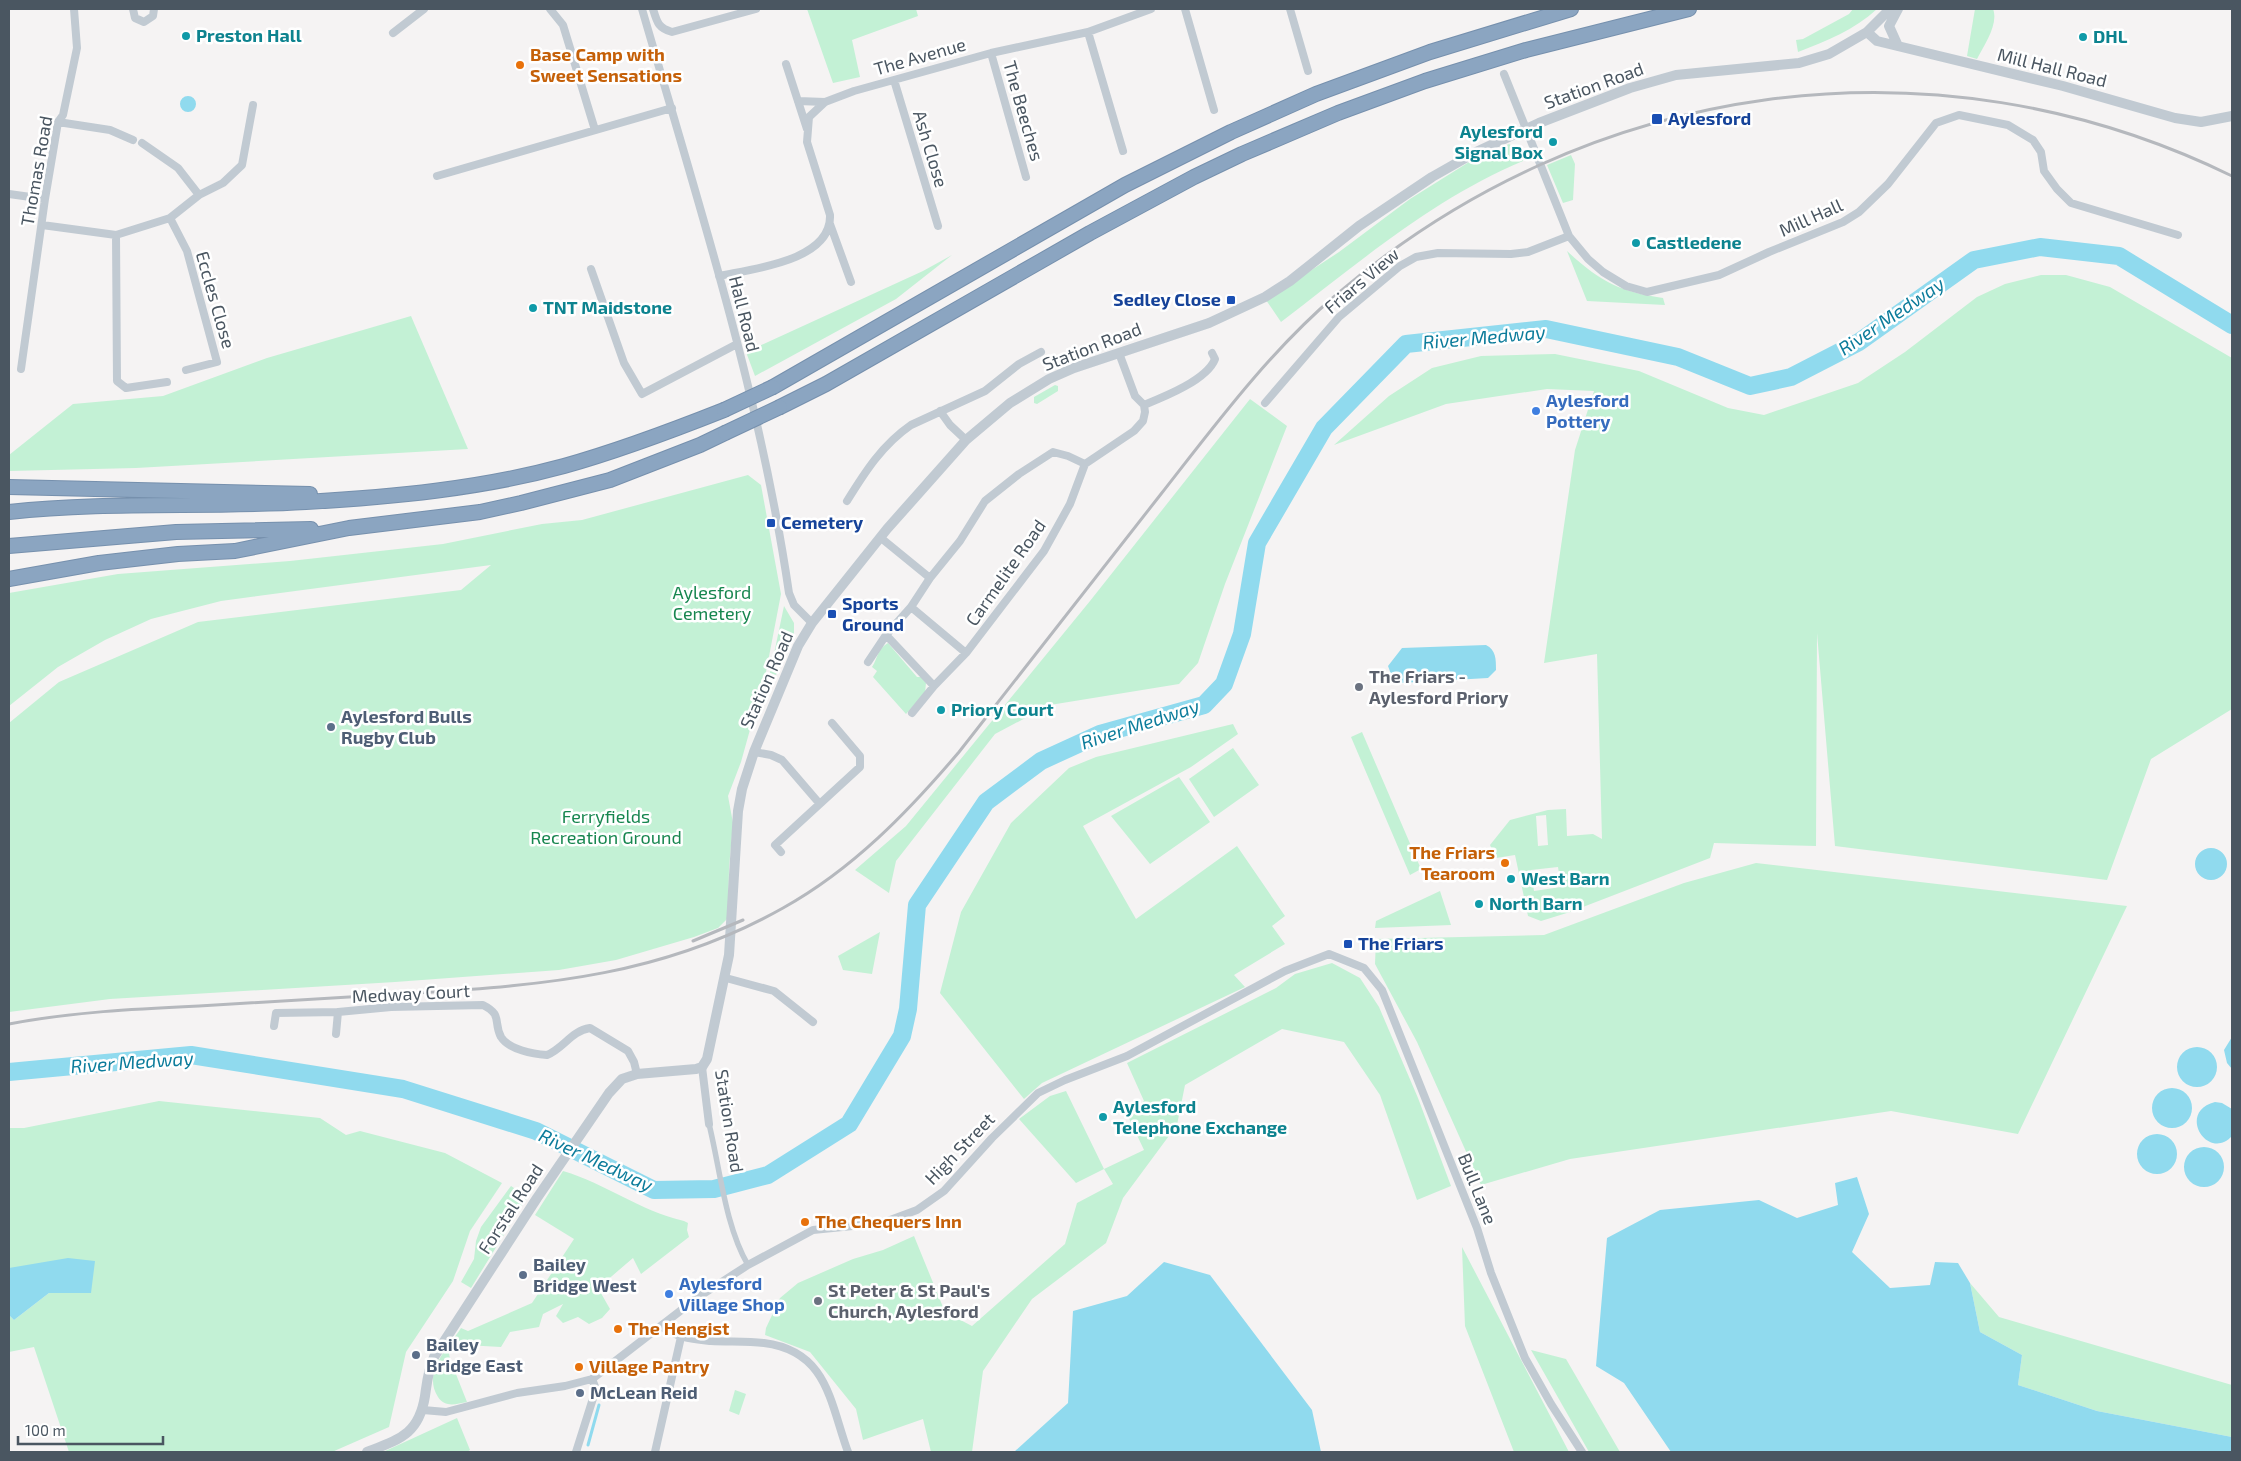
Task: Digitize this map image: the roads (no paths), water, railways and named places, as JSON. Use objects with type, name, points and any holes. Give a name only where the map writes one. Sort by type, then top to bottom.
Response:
[{"type":"highway","points":[[9,512],[63,506],[306,502],[431,491],[486,483],[562,467],[623,448],[724,410],[773,387],[1117,190],[1231,132],[1316,94],[1430,52],[1571,9]]},
{"type":"highway","points":[[9,579],[99,563],[178,554],[235,551],[349,528],[480,512],[610,480],[700,446],[826,384],[1160,194],[1242,154],[1338,113],[1425,81],[1526,50],[1689,9]]},
{"type":"highway","points":[[9,486],[248,491],[368,496]]},
{"type":"highway","points":[[9,546],[176,532],[349,528]]},
{"type":"street","name":"Thomas Road","points":[[21,369],[58,122],[63,115],[77,48],[74,9]]},
{"type":"street","points":[[133,9],[135,18],[144,22],[153,16],[154,9]]},
{"type":"street","points":[[394,33],[424,9]]},
{"type":"street","points":[[550,9],[563,25],[595,130]]},
{"type":"street","name":"Hall Road","points":[[642,9],[672,108],[737,344],[767,467],[789,593],[797,609],[812,623]]},
{"type":"street","points":[[653,9],[657,23],[662,30],[672,32],[756,9]]},
{"type":"street","name":"The Avenue","points":[[851,282],[830,224],[828,208],[807,142],[809,117],[825,102],[854,91],[991,53],[1088,32],[1150,9]]},
{"type":"street","points":[[1185,9],[1214,110]]},
{"type":"street","points":[[1290,9],[1308,71]]},
{"type":"street","name":"Station Road","points":[[748,1265],[740,1249],[726,1202],[710,1124],[702,1067],[708,1056],[726,978],[731,935],[738,810],[754,752],[790,664],[812,623],[881,538],[966,440],[1010,402],[1049,379],[1209,323],[1264,297],[1290,281],[1359,226],[1432,177],[1476,152],[1600,100],[1658,80],[1685,74],[1799,63],[1829,54],[1869,35],[1892,9]]},
{"type":"street","points":[[1898,9],[1890,26],[1898,46]]},
{"type":"street","points":[[1088,32],[1124,151]]},
{"type":"street","name":"Mill Hall Road","points":[[1869,35],[1877,40],[1898,46],[2063,86],[2175,118],[2201,122],[2232,116]]},
{"type":"street","name":"The Beeches","points":[[991,53],[1026,177]]},
{"type":"street","points":[[786,64],[808,132]]},
{"type":"street","name":"Mill Hall","points":[[1504,74],[1569,236],[1588,259],[1626,286],[1647,292],[1707,280],[1826,230],[1859,212],[1888,184],[1936,123],[1959,115],[2008,125],[2033,140],[2041,152],[2044,170],[2057,189],[2071,203],[2178,236]]},
{"type":"street","name":"Ash Close","points":[[894,80],[938,226]]},
{"type":"street","points":[[798,101],[825,102]]},
{"type":"street","points":[[42,225],[116,235],[170,218],[199,196],[223,183],[242,165],[253,105]]},
{"type":"street","points":[[437,176],[672,108]]},
{"type":"street","points":[[58,122],[110,130],[133,140]]},
{"type":"street","points":[[142,143],[178,168],[199,196]]},
{"type":"street","points":[[9,194],[45,200]]},
{"type":"street","name":"Eccles Close","points":[[170,218],[187,251],[217,362],[186,370]]},
{"type":"street","points":[[719,276],[797,258],[818,243],[830,224]]},
{"type":"street","points":[[116,235],[117,380],[126,388],[167,382]]},
{"type":"street","name":"Friars View","points":[[1265,403],[1339,317],[1400,266],[1416,256],[1438,253],[1511,254],[1528,252],[1569,236]]},
{"type":"street","points":[[591,270],[624,363],[642,394],[737,344]]},
{"type":"street","points":[[847,501],[876,456],[890,441],[911,425],[985,391],[1019,364],[1041,352]]},
{"type":"street","points":[[868,662],[886,635],[911,607],[930,578],[960,541],[985,501],[1018,474],[1053,452],[1068,456],[1085,464],[1134,431],[1143,421],[1144,405],[1135,396],[1119,353]]},
{"type":"street","points":[[1144,405],[1180,390],[1210,368],[1215,359],[1212,353]]},
{"type":"street","points":[[940,411],[950,425],[966,440]]},
{"type":"street","name":"Carmelite Road","points":[[912,713],[934,686],[966,653],[1044,552],[1070,504],[1085,464]]},
{"type":"street","points":[[881,538],[930,578]]},
{"type":"street","points":[[911,607],[966,653]]},
{"type":"street","points":[[886,635],[934,686]]},
{"type":"street","points":[[781,852],[775,845],[860,767],[860,756],[832,723]]},
{"type":"street","points":[[754,752],[772,754],[782,760],[819,804]]},
{"type":"street","name":"High Street","points":[[592,1378],[697,1298],[748,1265],[813,1230],[882,1223],[917,1210],[944,1191],[992,1138],[1038,1093],[1065,1080],[1127,1056],[1285,971],[1329,954]]},
{"type":"street","name":"Bull Lane","points":[[1329,954],[1364,968],[1382,990],[1477,1228],[1492,1273],[1525,1358],[1550,1404],[1582,1452]]},
{"type":"street","points":[[726,978],[774,991],[813,1022]]},
{"type":"street","name":"Medway Court","points":[[274,1026],[276,1014],[338,1012],[391,1007],[483,1005],[492,1010],[496,1016],[498,1030],[507,1044],[535,1054],[548,1055],[580,1029],[590,1028],[628,1051],[634,1062],[637,1074]]},
{"type":"street","name":"Medway Court","points":[[336,1034],[338,1012]]},
{"type":"street","name":"Forstal Road","points":[[367,1452],[414,1428],[423,1410],[428,1372],[434,1357],[593,1114],[622,1079],[637,1074],[687,1071],[702,1067]]},
{"type":"street","points":[[661,1326],[681,1337],[763,1343],[783,1347],[800,1354],[817,1371],[827,1388],[848,1452]]},
{"type":"street","points":[[655,1452],[681,1337]]},
{"type":"street","points":[[423,1410],[446,1412],[517,1393],[565,1386],[592,1378],[596,1389],[576,1452]]},
{"type":"water","points":[[188,96],[196,104],[188,112],[180,104]]},
{"type":"water","points":[[1486,645],[1494,652],[1496,662],[1496,670],[1488,678],[1401,683],[1392,677],[1388,666],[1402,648]]},
{"type":"water","points":[[2211,848],[2223,852],[2227,864],[2223,876],[2211,880],[2199,876],[2195,864],[2199,852]]},
{"type":"water","points":[[2232,1037],[2232,1069],[2227,1063],[2224,1050]]},
{"type":"water","points":[[2201,1047],[2208,1050],[2214,1056],[2217,1067],[2216,1075],[2208,1084],[2201,1087],[2193,1087],[2186,1084],[2178,1075],[2177,1063],[2180,1056],[2189,1048]]},
{"type":"water","points":[[2176,1088],[2183,1091],[2189,1097],[2192,1108],[2191,1116],[2183,1125],[2176,1128],[2168,1128],[2161,1125],[2153,1116],[2152,1104],[2155,1097],[2164,1089]]},
{"type":"water","points":[[2215,1102],[2222,1103],[2232,1109],[2232,1136],[2223,1142],[2214,1143],[2200,1133],[2197,1124],[2198,1115],[2204,1107]]},
{"type":"water","points":[[2161,1134],[2168,1137],[2174,1143],[2177,1154],[2176,1162],[2168,1171],[2161,1174],[2153,1174],[2146,1171],[2138,1162],[2137,1150],[2140,1143],[2149,1135]]},
{"type":"water","points":[[2208,1147],[2215,1150],[2221,1156],[2224,1167],[2223,1175],[2215,1184],[2208,1187],[2200,1187],[2193,1184],[2185,1175],[2184,1163],[2187,1156],[2196,1148]]},
{"type":"water","points":[[1857,1177],[1869,1214],[1852,1252],[1890,1288],[1930,1285],[1935,1262],[1958,1263],[1970,1283],[1980,1332],[2022,1355],[2018,1385],[2097,1411],[2232,1437],[2232,1452],[1671,1452],[1624,1383],[1596,1366],[1607,1238],[1660,1210],[1759,1200],[1797,1218],[1838,1205],[1835,1183]]},
{"type":"water","points":[[68,1258],[95,1261],[91,1293],[49,1293],[14,1320],[9,1315],[9,1268]]},
{"type":"water","points":[[1164,1262],[1210,1275],[1312,1410],[1321,1452],[1014,1452],[1068,1403],[1073,1311],[1127,1296]]},
{"type":"waterway","name":"River Medway","points":[[9,1072],[191,1055],[403,1089],[536,1131],[654,1190],[714,1189],[768,1175],[849,1124],[902,1036],[908,1009],[917,905],[986,802],[1041,761],[1100,734],[1204,705],[1224,684],[1242,634],[1257,543],[1324,428],[1406,344],[1546,329],[1678,357],[1750,386],[1791,377],[1859,342],[1974,260],[2040,247],[2119,256],[2232,325]]},
{"type":"waterway","points":[[588,1445],[599,1405]]},
{"type":"railway","points":[[9,1024],[103,1012],[464,990],[559,980],[604,973],[694,948],[738,931],[783,908],[809,893],[856,857],[878,838],[940,774],[1222,416],[1265,365],[1311,317],[1336,295],[1435,222],[1540,165],[1651,124],[1766,100],[1884,93],[2001,103],[2118,130],[2232,176]]},
{"type":"railway","points":[[693,941],[743,920]]},
{"type":"place","name":"Preston Hall","points":[[186,36]]},
{"type":"place","name":"DHL","points":[[2083,37]]},
{"type":"place","name":"Base Camp with Sweet Sensations","points":[[520,65]]},
{"type":"place","name":"Aylesford","points":[[1657,119]]},
{"type":"place","name":"Aylesford Signal Box","points":[[1553,142]]},
{"type":"place","name":"Castledene","points":[[1636,243]]},
{"type":"place","name":"Sedley Close","points":[[1231,300]]},
{"type":"place","name":"TNT Maidstone","points":[[533,308]]},
{"type":"place","name":"Aylesford Pottery","points":[[1536,411]]},
{"type":"place","name":"Cemetery","points":[[771,523]]},
{"type":"place","name":"Sports Ground","points":[[832,614]]},
{"type":"place","name":"The Friars - Aylesford Priory","points":[[1359,687]]},
{"type":"place","name":"Priory Court","points":[[941,710]]},
{"type":"place","name":"Aylesford Bulls Rugby Club","points":[[331,727]]},
{"type":"place","name":"The Friars Tearoom","points":[[1505,863]]},
{"type":"place","name":"West Barn","points":[[1511,879]]},
{"type":"place","name":"North Barn","points":[[1479,904]]},
{"type":"place","name":"The Friars","points":[[1348,944]]},
{"type":"place","name":"Aylesford Telephone Exchange","points":[[1103,1117]]},
{"type":"place","name":"The Chequers Inn","points":[[805,1222]]},
{"type":"place","name":"Bailey Bridge West","points":[[523,1275]]},
{"type":"place","name":"Aylesford Village Shop","points":[[669,1294]]},
{"type":"place","name":"St Peter & St Paul's Church, Aylesford","points":[[818,1301]]},
{"type":"place","name":"The Hengist","points":[[618,1329]]},
{"type":"place","name":"Bailey Bridge East","points":[[416,1355]]},
{"type":"place","name":"Village Pantry","points":[[579,1367]]},
{"type":"place","name":"McLean Reid","points":[[580,1393]]},
{"type":"park label","name":"Aylesford Cemetery","points":[[712,603]]},
{"type":"park label","name":"Ferryfields Recreation Ground","points":[[606,828]]}]
